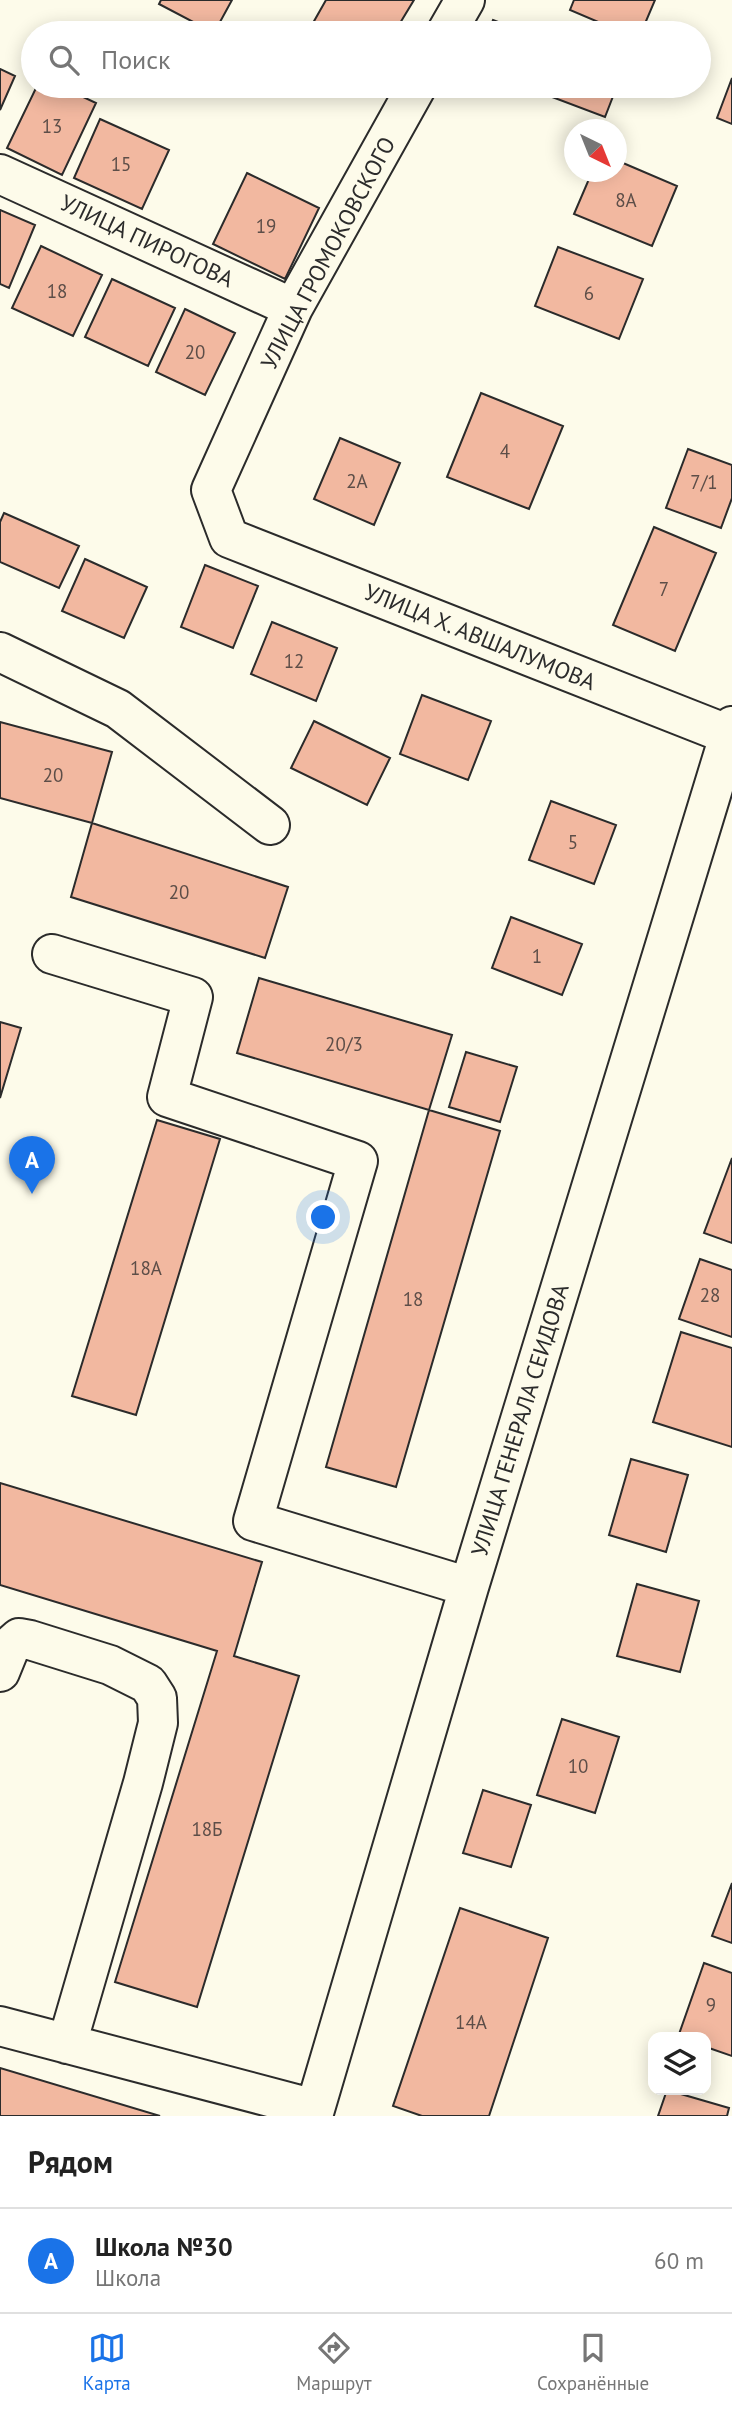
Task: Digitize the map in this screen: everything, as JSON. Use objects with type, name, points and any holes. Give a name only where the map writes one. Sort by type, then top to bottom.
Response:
[{"type":"street","points":[[453,21],[464,0]]},
{"type":"street","name":"УЛИЦА ГРОМОКОВСКОГО","points":[[229,538],[211,490],[293,308],[410,98]]},
{"type":"street","name":"УЛИЦА ПИРОГОВА","points":[[0,174],[293,308]]},
{"type":"street","name":"УЛИЦА Х. АВШАЛУМОВА","points":[[229,538],[731,732]]},
{"type":"street","points":[[0,652],[118,709],[270,825]]},
{"type":"street","name":"УЛИЦА ГЕНЕРАЛА СЕИДОВА","points":[[314,2113],[469,1587],[731,732]]},
{"type":"street","points":[[52,954],[193,997],[167,1097],[358,1161],[253,1521],[469,1587]]},
{"type":"street","points":[[0,1672],[11,1645],[19,1638],[110,1665],[148,1684],[157,1698],[158,1723],[143,1783],[67,2044]]},
{"type":"street","points":[[0,2026],[314,2113]]},
{"type":"building","points":[[161,0],[232,0],[221,21],[191,21],[159,4]]},
{"type":"building","points":[[326,0],[414,0],[401,21],[314,21]]},
{"type":"building","points":[[574,0],[655,0],[646,21],[596,21],[570,10]]},
{"type":"building","points":[[0,69],[15,76],[0,110]]},
{"type":"building","points":[[732,78],[732,124],[717,118]]},
{"type":"building","points":[[31,98],[85,98],[96,103],[62,175],[7,148]]},
{"type":"building","points":[[555,98],[612,98],[605,117]]},
{"type":"building","points":[[100,119],[169,150],[142,209],[74,178]]},
{"type":"building","points":[[627,165],[677,186],[652,246],[574,214],[588,182],[627,182]]},
{"type":"building","points":[[247,173],[319,208],[285,279],[213,244]]},
{"type":"building","points":[[0,210],[35,225],[9,288],[0,284]]},
{"type":"building","points":[[41,246],[102,275],[73,336],[12,308]]},
{"type":"building","points":[[558,247],[643,279],[619,339],[535,306]]},
{"type":"building","points":[[112,279],[175,308],[148,366],[85,337]]},
{"type":"building","points":[[185,309],[235,333],[205,395],[156,372]]},
{"type":"building","points":[[481,393],[563,426],[529,509],[447,477]]},
{"type":"building","points":[[340,438],[400,463],[374,525],[314,499]]},
{"type":"building","points":[[688,449],[732,465],[732,498],[721,528],[666,508]]},
{"type":"building","points":[[4,513],[79,546],[59,588],[0,562],[0,522]]},
{"type":"building","points":[[654,527],[716,553],[675,651],[613,625]]},
{"type":"building","points":[[85,559],[147,587],[124,638],[62,611]]},
{"type":"building","points":[[205,565],[258,586],[233,648],[181,627]]},
{"type":"building","points":[[272,622],[337,648],[316,701],[251,674]]},
{"type":"building","points":[[422,695],[491,721],[468,780],[400,754]]},
{"type":"building","points":[[314,721],[390,758],[367,805],[291,768]]},
{"type":"building","points":[[0,722],[112,752],[92,823],[0,798]]},
{"type":"building","points":[[551,801],[616,825],[594,884],[529,860]]},
{"type":"building","points":[[92,823],[288,887],[265,958],[71,897]]},
{"type":"building","points":[[511,917],[582,944],[562,995],[492,968]]},
{"type":"building","points":[[259,978],[452,1035],[429,1110],[237,1053]]},
{"type":"building","points":[[0,1022],[21,1028],[0,1098]]},
{"type":"building","points":[[466,1052],[517,1067],[500,1122],[449,1107]]},
{"type":"building","points":[[429,1110],[500,1131],[396,1487],[326,1467]]},
{"type":"building","points":[[157,1120],[220,1139],[136,1415],[72,1396]]},
{"type":"building","points":[[732,1158],[732,1243],[704,1233]]},
{"type":"building","points":[[700,1259],[732,1270],[732,1337],[679,1319]]},
{"type":"building","points":[[681,1332],[732,1348],[732,1447],[653,1422]]},
{"type":"building","points":[[631,1459],[688,1475],[666,1552],[609,1535]]},
{"type":"building","points":[[0,1483],[262,1562],[234,1656],[299,1676],[197,2007],[115,1982],[217,1651],[0,1585]]},
{"type":"building","points":[[637,1584],[699,1601],[680,1672],[617,1656]]},
{"type":"building","points":[[562,1719],[619,1737],[595,1813],[537,1795]]},
{"type":"building","points":[[483,1790],[531,1805],[511,1867],[463,1853]]},
{"type":"building","points":[[732,1883],[732,1943],[712,1936]]},
{"type":"building","points":[[460,1908],[548,1938],[489,2116],[422,2116],[393,2106]]},
{"type":"building","points":[[704,1963],[732,1973],[732,2056],[711,2049],[711,2032],[680,2032]]},
{"type":"building","points":[[0,2068],[160,2116],[0,2116]]},
{"type":"building","points":[[665,2095],[684,2095],[729,2108],[727,2116],[658,2116]]},
{"type":"place","name":"Школа №30","points":[[32,1194]]}]
